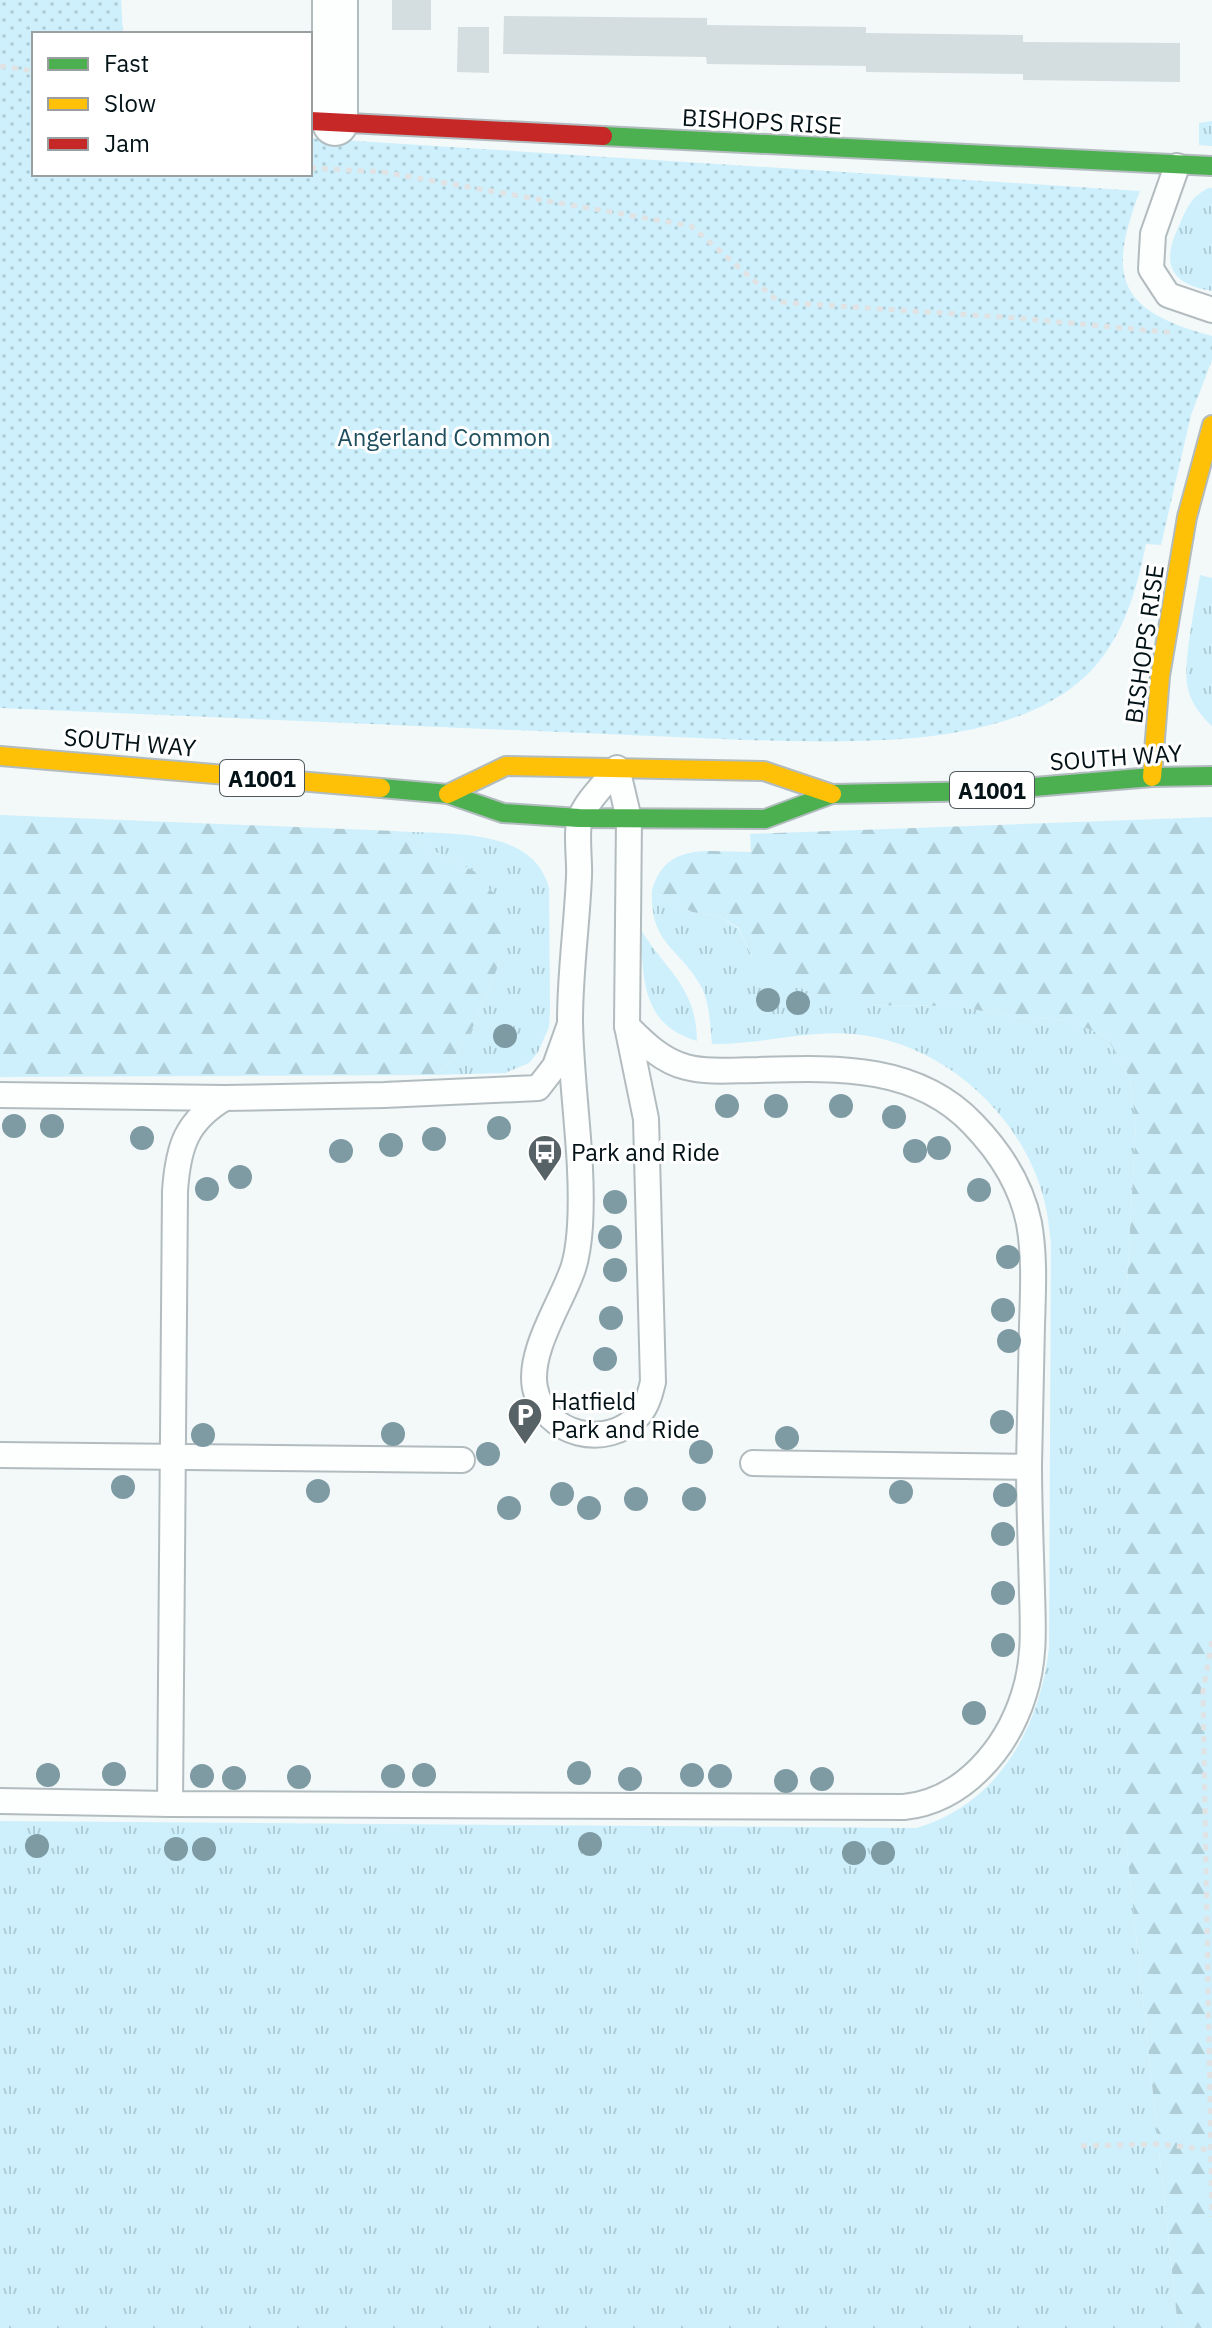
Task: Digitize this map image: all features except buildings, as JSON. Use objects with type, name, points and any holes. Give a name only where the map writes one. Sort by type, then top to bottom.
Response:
[{"type":"main road","name":"BISHOPS RISE","points":[[323,122],[1212,166]]},
{"type":"main road","name":"BISHOPS RISE","points":[[1152,777],[1160,676],[1187,517],[1212,425]]},
{"type":"main road","name":"SOUTH WAY","points":[[0,756],[448,794],[503,813],[629,819],[765,819],[832,794],[987,791],[1152,777],[1212,776]]},
{"type":"main road","name":"SOUTH WAY","points":[[448,794],[506,766],[764,771],[832,794]]},
{"type":"street","points":[[323,122],[335,0]]},
{"type":"lane","points":[[1177,166],[1153,234],[1151,269],[1168,295],[1209,308]]},
{"type":"lane","points":[[617,768],[629,819],[627,1026],[646,1119],[653,1382],[649,1399],[633,1420],[611,1433],[593,1436],[570,1430],[549,1417],[540,1403],[534,1371],[537,1355],[573,1271],[580,1228],[570,1024],[570,982],[580,876],[579,818],[617,768]]},
{"type":"lane","points":[[0,1095],[225,1098],[538,1088],[555,1066],[570,1024]]},
{"type":"lane","points":[[0,1801],[904,1807],[925,1805],[943,1798],[987,1762],[1015,1719],[1024,1695],[1033,1648],[1029,1467],[1034,1263],[1029,1222],[1019,1188],[1000,1155],[972,1122],[948,1102],[915,1083],[877,1072],[828,1068],[719,1071],[684,1067],[653,1051],[627,1026]]},
{"type":"lane","points":[[170,1804],[176,1170],[182,1144],[191,1125],[206,1109],[225,1098]]},
{"type":"lane","points":[[0,1455],[462,1460]]},
{"type":"lane","points":[[753,1463],[1029,1467]]},
{"type":"path","points":[[0,66],[32,71]]},
{"type":"path","points":[[312,168],[383,172],[691,226],[779,302],[1017,318],[1195,335],[1209,308]]},
{"type":"path","points":[[1212,1641],[1203,1691],[1212,2217]]},
{"type":"path","points":[[1081,2146],[1159,2144],[1211,2150]]},
{"type":"green space","name":"Angerland Common","points":[[0,0],[121,0],[123,32],[32,32],[32,176],[312,176],[312,138],[1140,191],[1124,247],[1123,269],[1128,287],[1139,302],[1157,315],[1212,336],[1212,360],[1191,415],[1161,545],[1146,544],[1132,600],[1121,627],[1106,652],[1075,685],[1036,709],[990,725],[940,735],[888,740],[745,740],[0,708]]},
{"type":"green space","points":[[1212,121],[1212,146],[1199,145],[1199,123]]},
{"type":"green space","points":[[1212,188],[1212,291],[1179,278],[1170,262],[1173,241],[1187,209],[1196,196]]},
{"type":"green space","points":[[1200,575],[1212,578],[1212,726],[1192,699],[1187,678],[1188,649]]},
{"type":"green space","points":[[0,815],[394,831],[474,871],[496,896],[509,924],[500,961],[474,1025],[452,1061],[434,1075],[0,1077]]},
{"type":"green space","points":[[1212,817],[1212,2328],[1178,2328],[1124,1822],[1124,1337],[1136,1123],[1129,1076],[1106,1036],[1066,1020],[1010,1016],[955,1006],[863,1005],[818,996],[776,977],[752,957],[739,928],[719,916],[692,912],[652,891],[658,875],[678,857],[705,851],[751,852],[750,834]]},
{"type":"green space","points":[[394,831],[485,838],[507,844],[525,854],[540,868],[549,888],[550,1011],[549,1027],[538,1052],[529,1063],[505,1073],[434,1075],[452,1061],[474,1025],[500,961],[474,871]]},
{"type":"green space","points":[[652,891],[692,912],[719,916],[739,929],[752,957],[863,1005],[955,1006],[1010,1016],[1066,1020],[1106,1036],[1129,1076],[1136,1123],[1124,1337],[1124,1822],[1178,2328],[0,2328],[0,1821],[916,1828],[945,1817],[970,1801],[992,1782],[1025,1734],[1036,1706],[1049,1648],[1051,1244],[1043,1196],[1029,1160],[1013,1132],[970,1084],[915,1050],[884,1039],[835,1033],[712,1044],[705,995],[693,974],[661,935],[656,924]]},
{"type":"green space","points":[[640,928],[685,992],[695,1022],[697,1041],[678,1033],[655,1011],[645,981]]},
{"type":"traffic: fast","points":[[603,136],[1212,166]]},
{"type":"traffic: fast","points":[[381,788],[448,794],[503,813],[579,818],[765,819],[832,794],[987,791],[1152,777],[1212,776]]},
{"type":"traffic: slow","points":[[1152,777],[1160,676],[1187,517],[1212,425]]},
{"type":"traffic: slow","points":[[0,756],[381,788]]},
{"type":"traffic: slow","points":[[448,794],[506,766],[764,771],[832,794]]},
{"type":"traffic: jam","points":[[312,121],[603,136]]},
{"type":"place","name":"Park and Ride","points":[[545,1183]]},
{"type":"place","name":"Hatfield Park and Ride","points":[[525,1446]]}]
